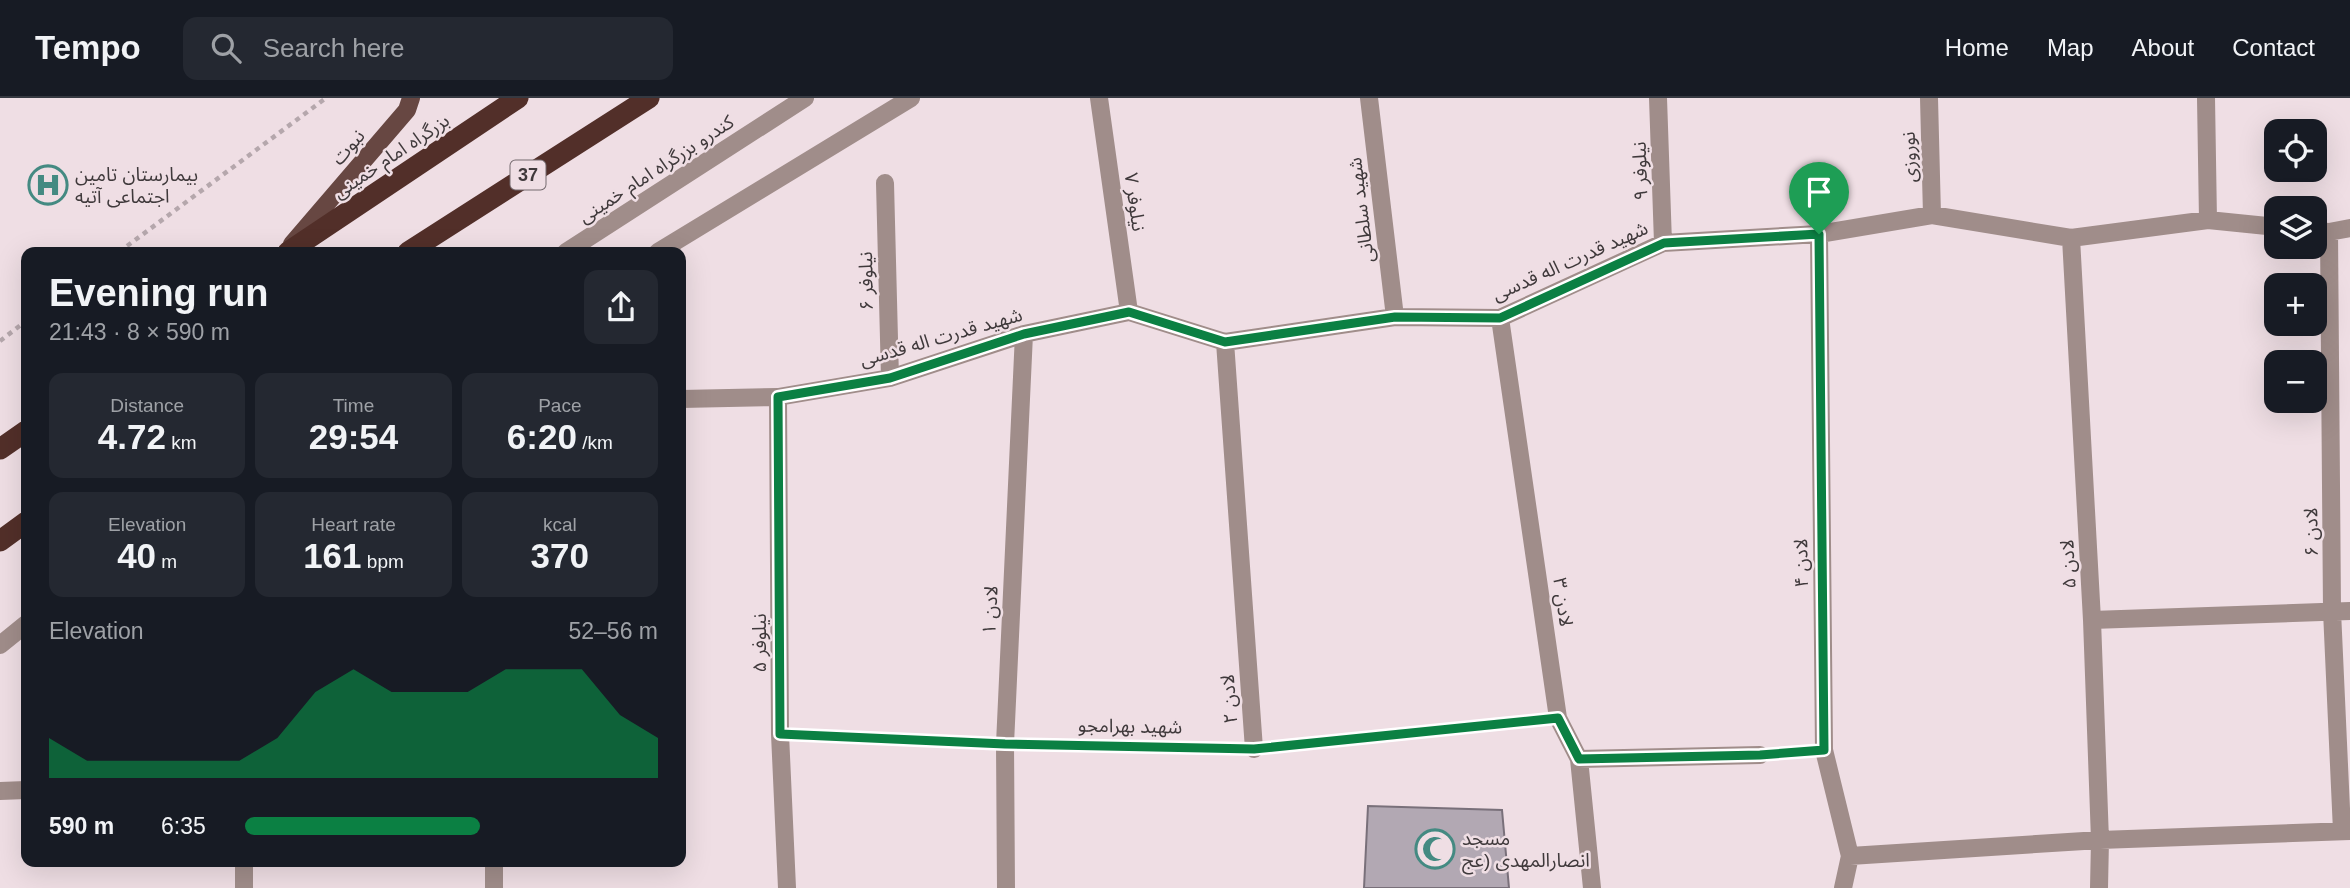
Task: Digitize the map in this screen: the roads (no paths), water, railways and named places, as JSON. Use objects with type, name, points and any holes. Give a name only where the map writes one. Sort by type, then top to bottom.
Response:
[{"type":"highway","name":"بزرگراه امام خمینی","points":[[295,247],[519,98]]},
{"type":"highway","name":"37","points":[[416,247],[649,98]]},
{"type":"highway","points":[[0,449],[21,434]]},
{"type":"highway","points":[[0,541],[21,526]]},
{"type":"main road","name":"نبوت","points":[[291,247],[407,110],[411,98]]},
{"type":"street","name":"کندرو بزرگراه امام خمینی","points":[[574,247],[805,98]]},
{"type":"street","points":[[666,247],[911,98]]},
{"type":"street","name":"نیلوفر ۷","points":[[1099,98],[1129,312]]},
{"type":"street","name":"شهید سلطانی","points":[[1369,98],[1395,317]]},
{"type":"street","name":"نیلوفر ۹","points":[[1658,98],[1664,243]]},
{"type":"street","name":"نوروزی","points":[[1929,98],[1932,215]]},
{"type":"street","points":[[2206,98],[2208,220]]},
{"type":"street","name":"نیلوفر ۶","points":[[885,183],[890,378]]},
{"type":"street","name":"شهید قدرت اله قدسی","points":[[686,398],[778,397],[890,378],[1024,334],[1129,312],[1225,342],[1395,317],[1500,318],[1664,243],[1819,234],[1932,215],[2071,238],[2208,220],[2264,226]]},
{"type":"street","points":[[2327,231],[2350,228]]},
{"type":"street","name":"لادن ۴","points":[[1819,234],[1824,750],[1850,856],[1843,888]]},
{"type":"street","name":"لادن ۵","points":[[2071,238],[2092,620],[2100,840],[2099,888]]},
{"type":"street","name":"لادن ۶","points":[[2323,259],[2341,611],[2346,831]]},
{"type":"street","name":"لادن ۳","points":[[1500,318],[1558,718],[1579,759],[1592,888]]},
{"type":"street","name":"لادن ۱","points":[[1006,888],[1005,744],[1024,334]]},
{"type":"street","name":"لادن ۲","points":[[1225,342],[1254,749]]},
{"type":"street","name":"نیلوفر ۵","points":[[778,397],[780,734],[787,888]]},
{"type":"street","points":[[2092,620],[2341,611]]},
{"type":"street","points":[[0,645],[21,628]]},
{"type":"street","points":[[1579,759],[1760,755]]},
{"type":"street","points":[[0,791],[21,790]]},
{"type":"street","points":[[1850,856],[2100,840],[2346,831]]},
{"type":"street","points":[[244,867],[244,888]]},
{"type":"street","points":[[494,867],[494,888]]},
{"type":"place","name":"بیمارستان تامین اجتماعی آتیه","points":[[48,185]]},
{"type":"place","name":"مسجد انصارالمهدی (عج","points":[[1435,849]]}]
